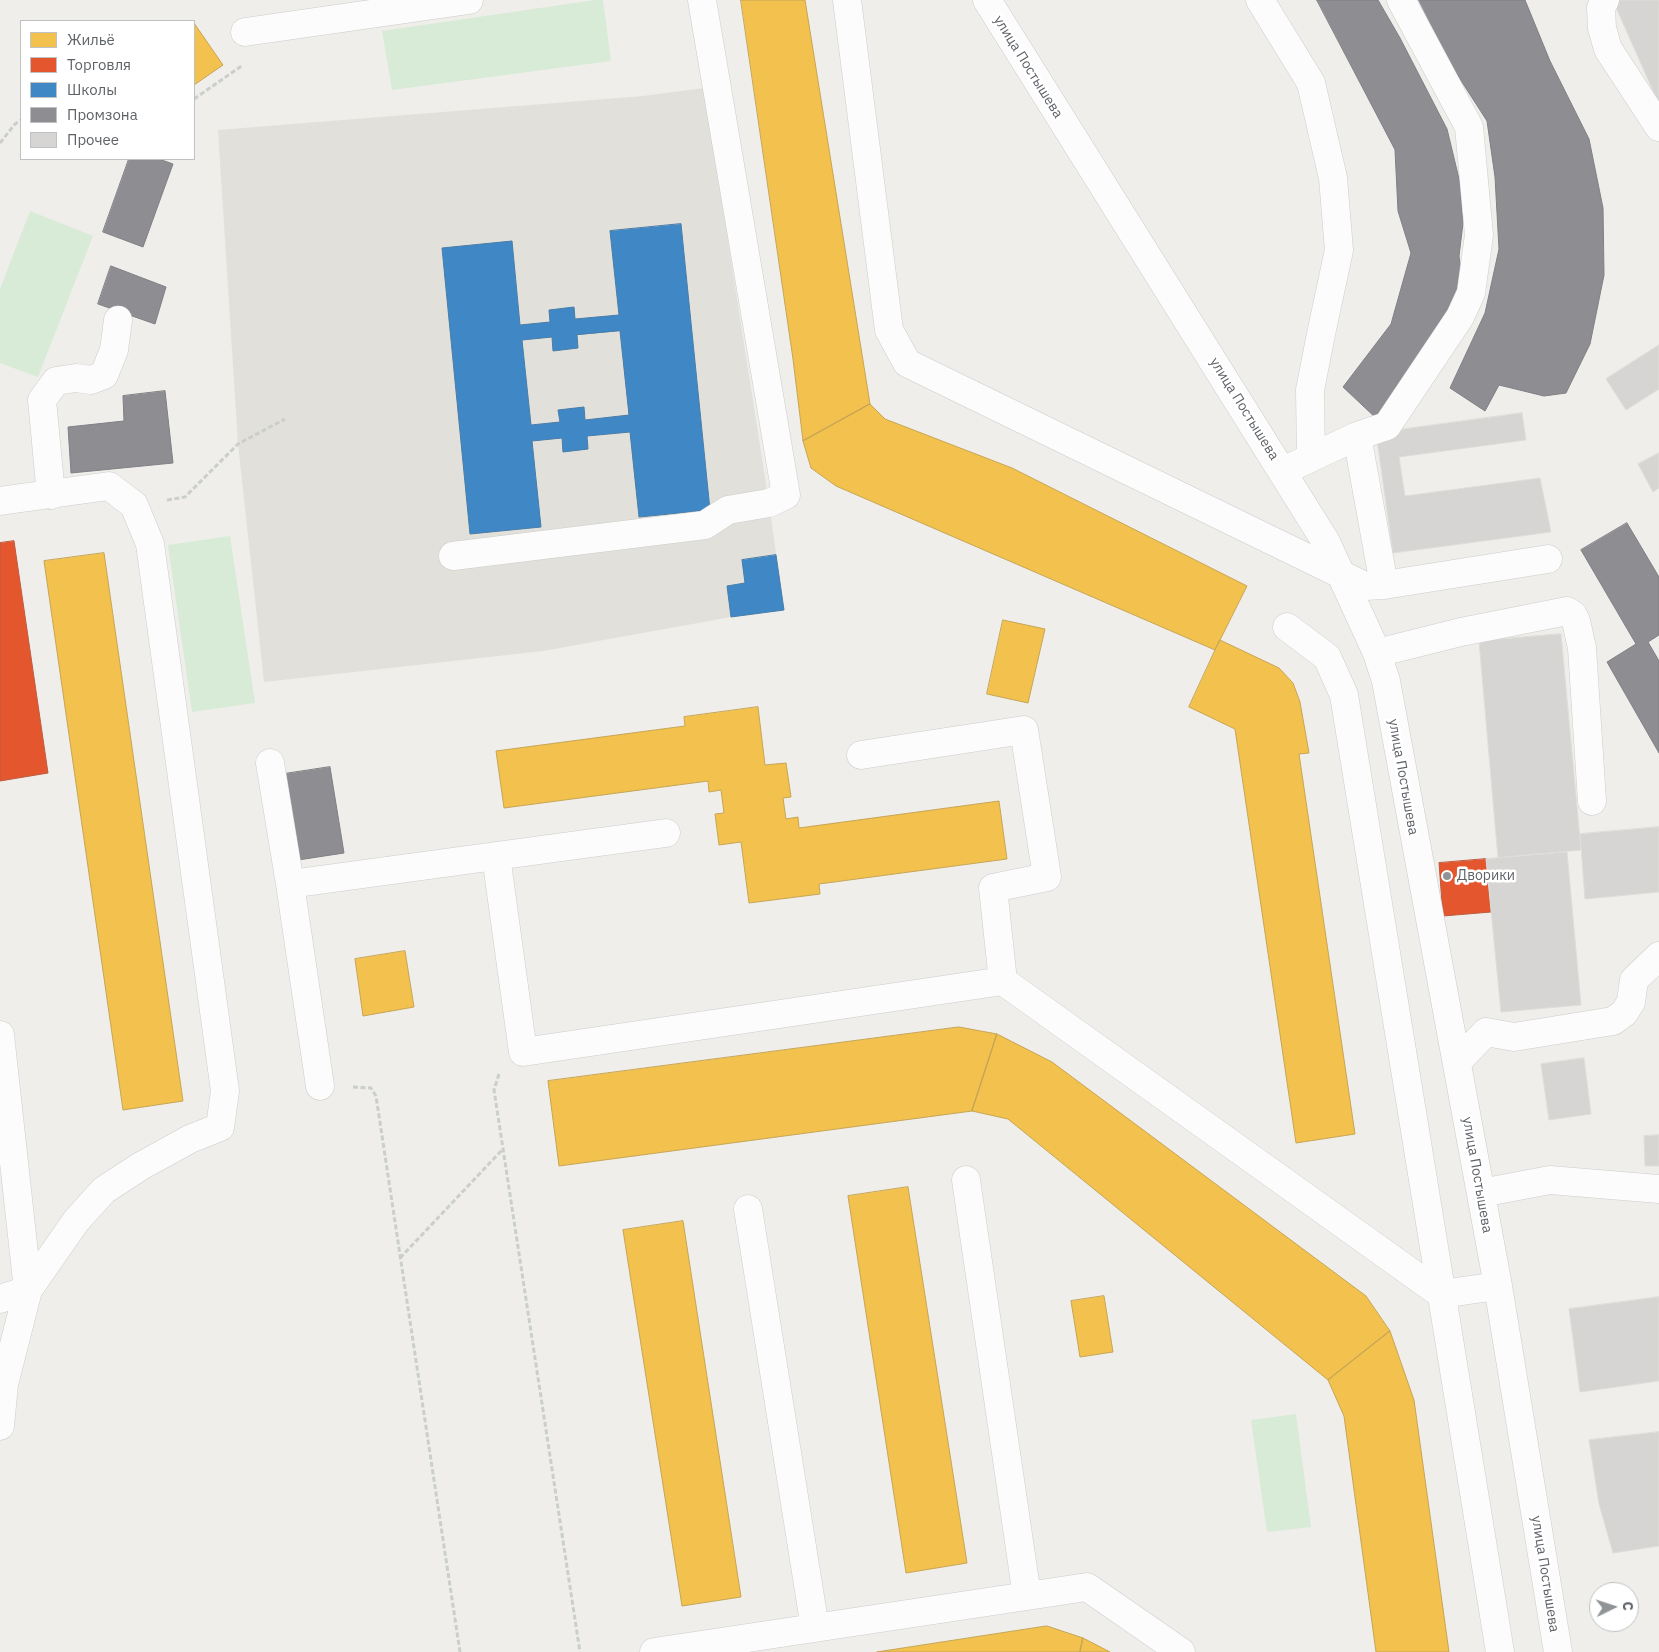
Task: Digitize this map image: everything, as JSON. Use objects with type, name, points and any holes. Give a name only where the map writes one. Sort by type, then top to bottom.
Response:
[{"type":"street","points":[[245,32],[470,0]]},
{"type":"street","points":[[453,556],[706,525],[728,510],[769,503],[786,494],[702,0]]},
{"type":"street","points":[[847,0],[889,330],[907,363],[1365,586],[1384,585],[1548,559]]},
{"type":"street","name":"улица Постышева","points":[[987,0],[1326,542],[1377,653],[1386,681],[1481,1192],[1558,1652]]},
{"type":"street","points":[[1260,0],[1311,83],[1333,178],[1339,250],[1310,390],[1311,458]]},
{"type":"street","points":[[1283,471],[1357,436],[1387,426],[1460,317],[1472,293],[1478,235],[1469,127],[1401,0]]},
{"type":"street","points":[[1605,0],[1601,8],[1602,28],[1608,50],[1659,127]]},
{"type":"street","points":[[51,495],[42,400],[56,381],[76,378],[91,380],[104,375],[114,350],[118,320]]},
{"type":"street","points":[[1357,436],[1384,585]]},
{"type":"street","points":[[0,501],[109,486],[134,505],[150,544],[225,1091],[220,1127],[190,1139],[141,1166],[104,1190],[76,1221],[28,1290],[4,1384],[0,1426]]},
{"type":"street","points":[[1377,653],[1461,632],[1567,611],[1573,615],[1582,648],[1592,801]]},
{"type":"street","points":[[1287,627],[1326,657],[1344,695],[1500,1652]]},
{"type":"street","points":[[861,755],[1024,730],[1047,877],[993,888],[1004,981]]},
{"type":"street","points":[[270,763],[320,1086]]},
{"type":"street","points":[[290,884],[666,833]]},
{"type":"street","points":[[496,856],[523,1052],[1004,981],[1442,1294],[1498,1286]]},
{"type":"street","points":[[1457,1062],[1486,1032],[1514,1037],[1613,1021],[1624,1012],[1631,1002],[1634,980],[1659,956]]},
{"type":"street","points":[[0,1035],[28,1290]]},
{"type":"street","points":[[966,1180],[1027,1596]]},
{"type":"street","points":[[1481,1192],[1550,1180],[1659,1189]]},
{"type":"street","points":[[748,1209],[815,1628]]},
{"type":"street","points":[[0,1299],[28,1290]]},
{"type":"street","points":[[654,1652],[1087,1587],[1181,1652]]},
{"type":"path","points":[[0,143],[15,124],[20,121]]},
{"type":"path","points":[[134,505],[186,498],[238,444],[285,419]]},
{"type":"path","points":[[523,1052],[511,1061],[498,1076],[494,1090],[580,1652]]},
{"type":"path","points":[[320,1086],[371,1088],[376,1096],[460,1652]]},
{"type":"path","points":[[400,1258],[502,1149]]},
{"type":"shaded area","points":[[704,88],[784,610],[731,617],[543,651],[264,682],[238,444],[218,130],[643,96]]},
{"type":"green space","points":[[603,0],[611,61],[392,90],[382,31]]},
{"type":"green space","points":[[30,211],[93,236],[38,377],[0,363],[0,289]]},
{"type":"green space","points":[[230,536],[255,703],[192,712],[168,545]]},
{"type":"green space","points":[[1296,1414],[1311,1527],[1267,1532],[1251,1420]]},
{"type":"building: Жильё","points":[[741,0],[805,0],[870,404],[803,441],[793,359]]},
{"type":"building: Жильё","points":[[195,24],[223,65],[195,84]]},
{"type":"building: Жильё","points":[[870,404],[885,419],[1012,468],[1247,586],[1215,650],[836,486],[811,468],[803,441]]},
{"type":"building: Жильё","points":[[104,553],[183,1101],[123,1110],[44,561]]},
{"type":"building: Жильё","points":[[1003,620],[1045,629],[1028,703],[987,694]]},
{"type":"building: Жильё","points":[[1220,640],[1279,668],[1293,683],[1300,702],[1309,753],[1299,754],[1355,1134],[1296,1143],[1235,729],[1189,707]]},
{"type":"building: Жильё","points":[[758,707],[765,765],[786,763],[791,797],[783,798],[786,819],[798,817],[799,828],[999,801],[1007,859],[819,884],[820,894],[749,903],[741,842],[719,845],[715,814],[724,813],[721,790],[709,792],[708,781],[504,808],[496,751],[685,726],[684,717]]},
{"type":"building: Жильё","points":[[405,951],[414,1007],[363,1016],[355,959]]},
{"type":"building: Жильё","points":[[959,1027],[997,1034],[972,1111],[559,1166],[548,1081]]},
{"type":"building: Жильё","points":[[997,1034],[1052,1062],[1366,1296],[1390,1331],[1328,1380],[1008,1119],[972,1111]]},
{"type":"building: Жильё","points":[[908,1187],[967,1563],[906,1573],[848,1196]]},
{"type":"building: Жильё","points":[[683,1221],[741,1597],[682,1606],[623,1230]]},
{"type":"building: Жильё","points":[[1104,1296],[1113,1352],[1080,1357],[1071,1301]]},
{"type":"building: Жильё","points":[[1390,1331],[1414,1400],[1449,1652],[1376,1652],[1344,1416],[1328,1380]]},
{"type":"building: Жильё","points":[[1047,1626],[1083,1638],[1080,1652],[877,1652]]},
{"type":"building: Жильё","points":[[1083,1638],[1110,1652],[1080,1652]]},
{"type":"building: Торговля","points":[[14,541],[48,773],[0,781],[0,543]]},
{"type":"building: Торговля","points":[[1486,859],[1491,912],[1443,916],[1439,863]]},
{"type":"building: Школы","points":[[681,224],[710,510],[639,517],[630,432],[587,436],[588,449],[563,452],[562,438],[532,441],[541,527],[470,534],[442,248],[512,241],[520,325],[550,322],[549,310],[574,307],[575,319],[619,315],[610,231]],"holes":[[[620,331],[629,415],[585,420],[584,407],[558,410],[560,422],[531,425],[522,340],[552,337],[553,351],[578,348],[577,335]]]},
{"type":"building: Школы","points":[[776,555],[784,610],[731,617],[727,586],[745,583],[742,560]]},
{"type":"building: Промзона","points":[[1317,0],[1378,0],[1447,129],[1460,183],[1463,223],[1459,256],[1463,284],[1378,420],[1343,387],[1391,324],[1411,253],[1398,211],[1395,150]]},
{"type":"building: Промзона","points":[[1419,0],[1525,0],[1550,61],[1589,139],[1603,208],[1604,275],[1590,344],[1566,393],[1544,396],[1499,385],[1485,411],[1450,388],[1485,313],[1499,249],[1495,177],[1487,121],[1451,65]]},
{"type":"building: Промзона","points":[[129,160],[162,160],[173,164],[143,247],[103,232]]},
{"type":"building: Промзона","points":[[111,266],[166,287],[155,324],[98,304]]},
{"type":"building: Промзона","points":[[165,391],[173,463],[71,473],[68,427],[124,421],[123,396]]},
{"type":"building: Промзона","points":[[1627,523],[1659,577],[1659,635],[1648,642],[1659,661],[1659,753],[1607,662],[1636,644],[1581,550]]},
{"type":"building: Промзона","points":[[330,767],[344,853],[298,860],[284,774]]},
{"type":"building: Прочее","points":[[1613,0],[1659,0],[1659,104]]},
{"type":"building: Прочее","points":[[1659,345],[1659,389],[1626,410],[1606,379]]},
{"type":"building: Прочее","points":[[1522,413],[1526,440],[1399,457],[1405,496],[1540,478],[1551,532],[1393,553],[1376,433]]},
{"type":"building: Прочее","points":[[1659,453],[1659,488],[1653,492],[1638,464]]},
{"type":"building: Прочее","points":[[1561,634],[1581,850],[1498,858],[1479,641]]},
{"type":"building: Прочее","points":[[1659,827],[1659,892],[1585,899],[1580,834]]},
{"type":"building: Прочее","points":[[1567,852],[1581,1005],[1501,1012],[1486,859]]},
{"type":"building: Прочее","points":[[1584,1058],[1591,1114],[1549,1120],[1541,1064]]},
{"type":"building: Прочее","points":[[1659,1135],[1659,1166],[1645,1166],[1644,1136]]},
{"type":"building: Прочее","points":[[1659,1297],[1659,1381],[1580,1392],[1569,1309]]},
{"type":"building: Прочее","points":[[1659,1432],[1659,1546],[1613,1553],[1599,1504],[1589,1440]]},
{"type":"place","name":"Дворики","points":[[1447,876]]}]
